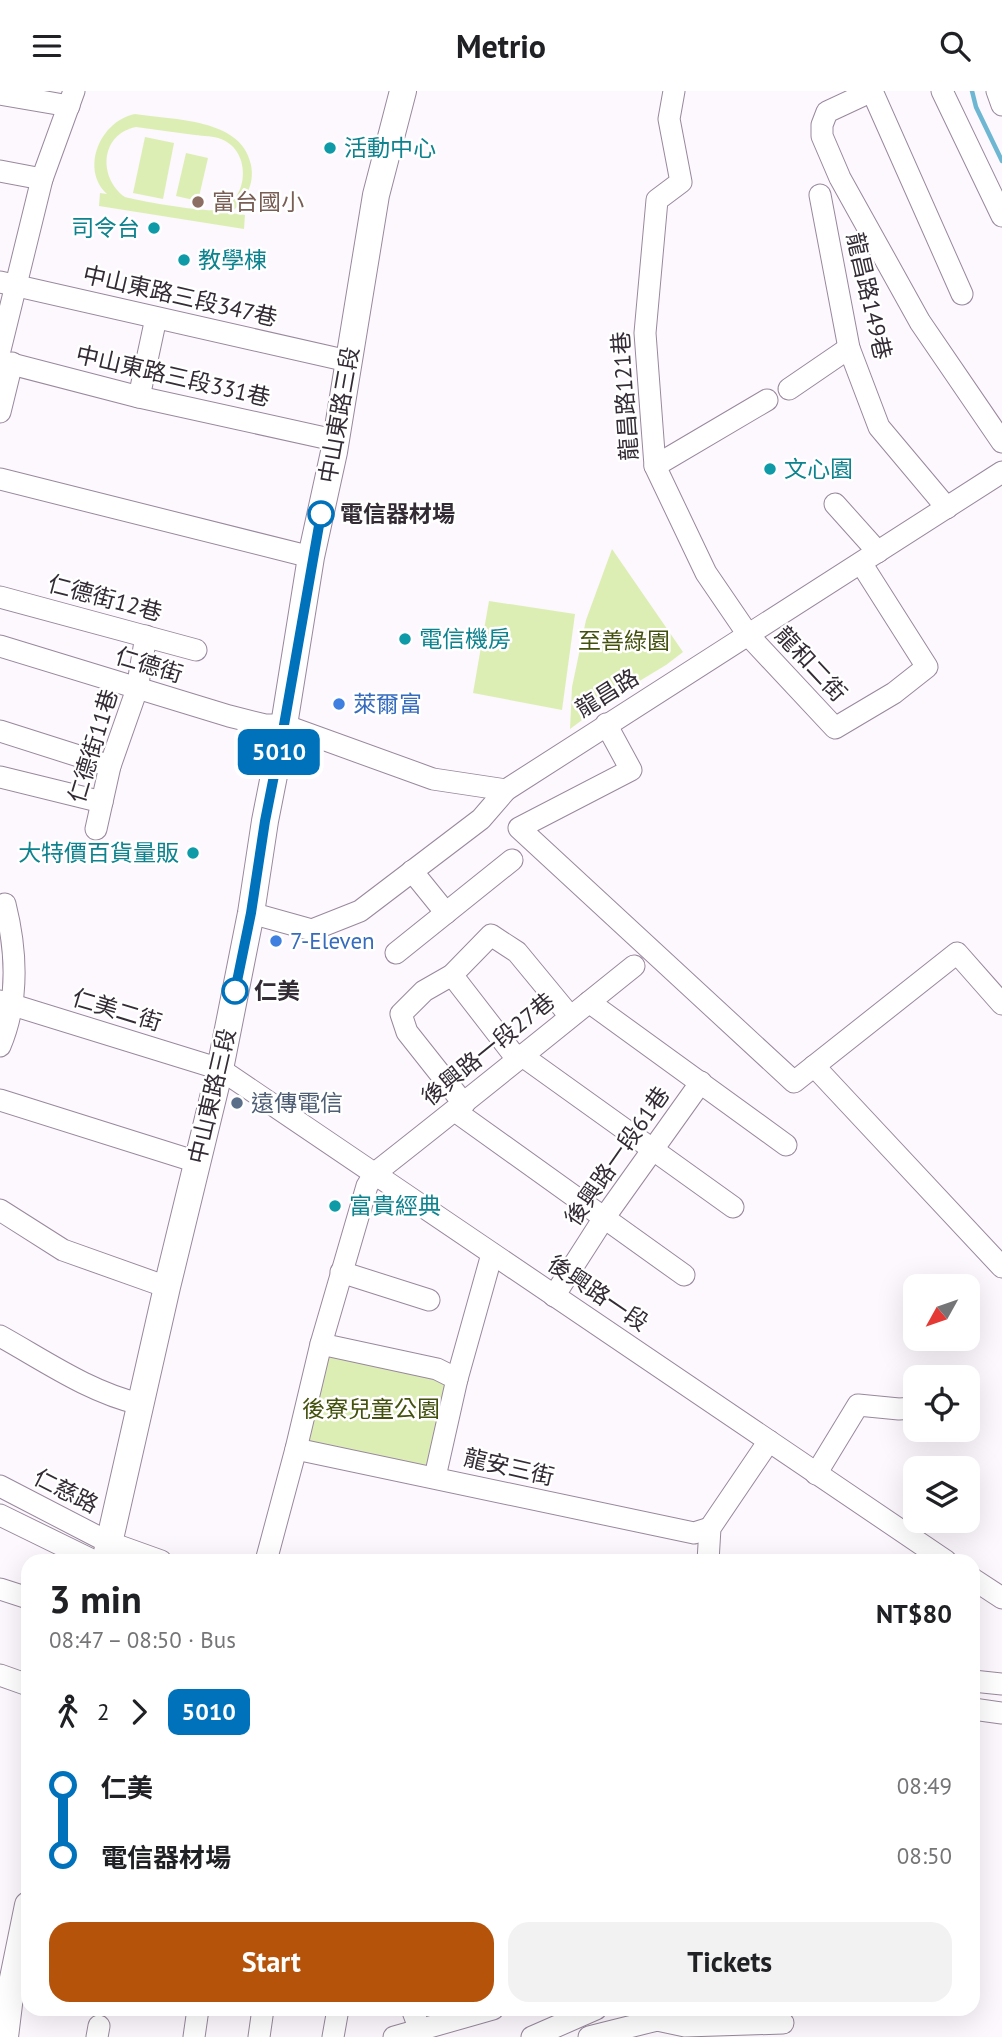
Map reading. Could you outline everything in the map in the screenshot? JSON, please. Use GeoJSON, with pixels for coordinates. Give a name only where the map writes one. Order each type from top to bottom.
{"type":"FeatureCollection","features":[{"type":"Feature","properties":{"kind":"main road","name":"中山東路三段"},"geometry":{"type":"LineString","coordinates":[[102,1554],[220,1069],[251,913],[312,557],[334,452],[376,195],[403,91]]}},
{"type":"Feature","properties":{"kind":"main road"},"geometry":{"type":"LineString","coordinates":[[5,2037],[20,1989],[9,1948],[21,1921]]}},
{"type":"Feature","properties":{"kind":"street","name":"龍昌路121巷"},"geometry":{"type":"LineString","coordinates":[[674,91],[668,120],[681,182],[657,200],[645,333],[655,466],[706,573],[749,636]]}},
{"type":"Feature","properties":{"kind":"street"},"geometry":{"type":"LineString","coordinates":[[962,294],[872,91],[826,101],[822,136],[840,179],[920,322],[1002,442]]}},
{"type":"Feature","properties":{"kind":"street"},"geometry":{"type":"LineString","coordinates":[[942,91],[1002,216]]}},
{"type":"Feature","properties":{"kind":"street"},"geometry":{"type":"LineString","coordinates":[[998,91],[1002,105]]}},
{"type":"Feature","properties":{"kind":"street"},"geometry":{"type":"LineString","coordinates":[[0,94],[71,99],[8,284],[0,412]]}},
{"type":"Feature","properties":{"kind":"street"},"geometry":{"type":"LineString","coordinates":[[0,171],[42,179]]}},
{"type":"Feature","properties":{"kind":"street","name":"龍昌路149巷"},"geometry":{"type":"LineString","coordinates":[[821,195],[849,348],[880,427],[947,507]]}},
{"type":"Feature","properties":{"kind":"street","name":"中山東路三段347巷"},"geometry":{"type":"LineString","coordinates":[[8,284],[348,361]]}},
{"type":"Feature","properties":{"kind":"street"},"geometry":{"type":"LineString","coordinates":[[139,397],[156,318]]}},
{"type":"Feature","properties":{"kind":"street","name":"中山東路三段331巷"},"geometry":{"type":"LineString","coordinates":[[3,347],[139,397],[334,440]]}},
{"type":"Feature","properties":{"kind":"street"},"geometry":{"type":"LineString","coordinates":[[789,389],[849,348]]}},
{"type":"Feature","properties":{"kind":"street"},"geometry":{"type":"LineString","coordinates":[[655,466],[767,400]]}},
{"type":"Feature","properties":{"kind":"street","name":"龍昌路"},"geometry":{"type":"LineString","coordinates":[[251,913],[312,930],[360,911],[481,819],[506,790],[1002,472]]}},
{"type":"Feature","properties":{"kind":"street"},"geometry":{"type":"LineString","coordinates":[[0,478],[312,557]]}},
{"type":"Feature","properties":{"kind":"street"},"geometry":{"type":"LineString","coordinates":[[835,504],[870,557]]}},
{"type":"Feature","properties":{"kind":"street","name":"龍和二街"},"geometry":{"type":"LineString","coordinates":[[749,636],[835,727],[894,693],[927,667],[870,557]]}},
{"type":"Feature","properties":{"kind":"street","name":"仁德街12巷"},"geometry":{"type":"LineString","coordinates":[[0,597],[196,650]]}},
{"type":"Feature","properties":{"kind":"street","name":"仁德街11巷"},"geometry":{"type":"LineString","coordinates":[[96,829],[110,766],[137,689],[146,636]]}},
{"type":"Feature","properties":{"kind":"street","name":"仁德街"},"geometry":{"type":"LineString","coordinates":[[0,646],[229,716],[265,725],[284,725]]}},
{"type":"Feature","properties":{"kind":"street"},"geometry":{"type":"LineString","coordinates":[[606,724],[631,771],[519,828],[794,1082],[957,953],[1002,1004]]}},
{"type":"Feature","properties":{"kind":"street"},"geometry":{"type":"LineString","coordinates":[[284,725],[433,779],[506,790]]}},
{"type":"Feature","properties":{"kind":"street"},"geometry":{"type":"LineString","coordinates":[[0,731],[110,766]]}},
{"type":"Feature","properties":{"kind":"street"},"geometry":{"type":"LineString","coordinates":[[0,777],[102,801]]}},
{"type":"Feature","properties":{"kind":"street"},"geometry":{"type":"LineString","coordinates":[[396,953],[512,860]]}},
{"type":"Feature","properties":{"kind":"street"},"geometry":{"type":"LineString","coordinates":[[412,871],[446,913]]}},
{"type":"Feature","properties":{"kind":"street"},"geometry":{"type":"LineString","coordinates":[[0,1047],[13,938],[5,904]]}},
{"type":"Feature","properties":{"kind":"street"},"geometry":{"type":"LineString","coordinates":[[569,1016],[517,952],[491,935],[452,975],[424,991],[409,1004],[400,1018],[407,1033],[459,1107],[604,1218],[684,1275]]}},
{"type":"Feature","properties":{"kind":"street","name":"後興路一段27巷"},"geometry":{"type":"LineString","coordinates":[[375,1173],[634,966]]}},
{"type":"Feature","properties":{"kind":"street"},"geometry":{"type":"LineString","coordinates":[[452,975],[519,1057],[733,1207]]}},
{"type":"Feature","properties":{"kind":"street"},"geometry":{"type":"LineString","coordinates":[[589,1002],[786,1145]]}},
{"type":"Feature","properties":{"kind":"street","name":"仁美二街"},"geometry":{"type":"LineString","coordinates":[[7,1004],[220,1069]]}},
{"type":"Feature","properties":{"kind":"street"},"geometry":{"type":"LineString","coordinates":[[814,1066],[1002,1267]]}},
{"type":"Feature","properties":{"kind":"street","name":"後興路一段"},"geometry":{"type":"LineString","coordinates":[[220,1069],[936,1554]]}},
{"type":"Feature","properties":{"kind":"street","name":"後興路一段61巷"},"geometry":{"type":"LineString","coordinates":[[555,1296],[604,1218],[701,1082]]}},
{"type":"Feature","properties":{"kind":"street"},"geometry":{"type":"LineString","coordinates":[[0,1100],[197,1162]]}},
{"type":"Feature","properties":{"kind":"street"},"geometry":{"type":"LineString","coordinates":[[268,1554],[341,1272],[367,1186],[375,1173]]}},
{"type":"Feature","properties":{"kind":"street"},"geometry":{"type":"LineString","coordinates":[[0,1210],[63,1250],[167,1287]]}},
{"type":"Feature","properties":{"kind":"street"},"geometry":{"type":"LineString","coordinates":[[435,1477],[457,1379],[492,1254]]}},
{"type":"Feature","properties":{"kind":"street"},"geometry":{"type":"LineString","coordinates":[[341,1272],[429,1300]]}},
{"type":"Feature","properties":{"kind":"street"},"geometry":{"type":"LineString","coordinates":[[0,1335],[79,1380],[116,1398],[140,1404]]}},
{"type":"Feature","properties":{"kind":"street"},"geometry":{"type":"LineString","coordinates":[[321,1344],[437,1369],[457,1379]]}},
{"type":"Feature","properties":{"kind":"street"},"geometry":{"type":"LineString","coordinates":[[816,1474],[858,1405],[903,1409]]}},
{"type":"Feature","properties":{"kind":"street"},"geometry":{"type":"LineString","coordinates":[[708,1554],[710,1528],[769,1441]]}},
{"type":"Feature","properties":{"kind":"street","name":"龍安三街"},"geometry":{"type":"LineString","coordinates":[[296,1449],[694,1533],[710,1528]]}},
{"type":"Feature","properties":{"kind":"street","name":"仁慈路"},"geometry":{"type":"LineString","coordinates":[[0,1486],[101,1554]]}},
{"type":"Feature","properties":{"kind":"street"},"geometry":{"type":"LineString","coordinates":[[0,1515],[99,1554]]}},
{"type":"Feature","properties":{"kind":"street"},"geometry":{"type":"LineString","coordinates":[[980,1584],[1002,1598]]}},
{"type":"Feature","properties":{"kind":"street"},"geometry":{"type":"LineString","coordinates":[[0,1588],[21,1596]]}},
{"type":"Feature","properties":{"kind":"street"},"geometry":{"type":"LineString","coordinates":[[0,1675],[21,1682]]}},
{"type":"Feature","properties":{"kind":"street"},"geometry":{"type":"LineString","coordinates":[[980,1682],[1002,1684]]}},
{"type":"Feature","properties":{"kind":"street"},"geometry":{"type":"LineString","coordinates":[[980,1710],[1002,1713]]}},
{"type":"Feature","properties":{"kind":"street"},"geometry":{"type":"LineString","coordinates":[[194,2037],[197,2016]]}},
{"type":"Feature","properties":{"kind":"street"},"geometry":{"type":"LineString","coordinates":[[259,2037],[262,2016]]}},
{"type":"Feature","properties":{"kind":"street"},"geometry":{"type":"LineString","coordinates":[[333,2037],[337,2016]]}},
{"type":"Feature","properties":{"kind":"street"},"geometry":{"type":"LineString","coordinates":[[415,2016],[420,2030]]}},
{"type":"Feature","properties":{"kind":"street"},"geometry":{"type":"LineString","coordinates":[[394,2037],[469,2016]]}},
{"type":"Feature","properties":{"kind":"street"},"geometry":{"type":"LineString","coordinates":[[532,2037],[580,2016]]}},
{"type":"Feature","properties":{"kind":"street"},"geometry":{"type":"LineString","coordinates":[[589,2037],[657,2020],[684,2031],[783,2023]]}},
{"type":"Feature","properties":{"kind":"green space"},"geometry":{"type":"Polygon","coordinates":[[[135,114],[186,120],[220,130],[234,138],[245,150],[252,172],[248,192],[231,213],[245,215],[244,229],[99,206],[100,193],[107,194],[99,184],[95,172],[98,147],[112,126],[135,114]],[[136,127],[115,138],[107,157],[110,179],[125,197],[209,210],[227,206],[235,198],[243,177],[238,154],[231,145],[215,137],[136,127]]]}},
{"type":"Feature","properties":{"kind":"green space"},"geometry":{"type":"Polygon","coordinates":[[[145,137],[174,143],[163,199],[133,193],[145,137]]]}},
{"type":"Feature","properties":{"kind":"green space"},"geometry":{"type":"Polygon","coordinates":[[[186,153],[208,158],[198,201],[176,196],[186,153]]]}},
{"type":"Feature","properties":{"kind":"green space","name":"至善綠園"},"geometry":{"type":"Polygon","coordinates":[[[612,549],[683,652],[613,697],[570,729],[572,687],[586,620],[612,549]]]}},
{"type":"Feature","properties":{"kind":"green space"},"geometry":{"type":"Polygon","coordinates":[[[489,601],[575,614],[562,710],[473,693],[489,601]]]}},
{"type":"Feature","properties":{"kind":"green space","name":"後寮兒童公園"},"geometry":{"type":"Polygon","coordinates":[[[332,1346],[437,1374],[449,1385],[429,1470],[304,1450],[332,1346]]]}},
{"type":"Feature","properties":{"kind":"waterway"},"geometry":{"type":"LineString","coordinates":[[972,91],[976,107],[1002,161]]}},
{"type":"Feature","properties":{"kind":"bus line","name":"5010"},"geometry":{"type":"LineString","coordinates":[[235,991],[321,514]]}},
{"type":"Feature","properties":{"kind":"place","name":"活動中心"},"geometry":{"type":"Point","coordinates":[330,148]}},
{"type":"Feature","properties":{"kind":"place","name":"富台國小"},"geometry":{"type":"Point","coordinates":[198,202]}},
{"type":"Feature","properties":{"kind":"place","name":"司令台"},"geometry":{"type":"Point","coordinates":[154,228]}},
{"type":"Feature","properties":{"kind":"place","name":"教學棟"},"geometry":{"type":"Point","coordinates":[184,260]}},
{"type":"Feature","properties":{"kind":"place","name":"文心園"},"geometry":{"type":"Point","coordinates":[770,469]}},
{"type":"Feature","properties":{"kind":"place","name":"電信器材場"},"geometry":{"type":"Point","coordinates":[321,514]}},
{"type":"Feature","properties":{"kind":"place","name":"電信機房"},"geometry":{"type":"Point","coordinates":[405,639]}},
{"type":"Feature","properties":{"kind":"place","name":"萊爾富"},"geometry":{"type":"Point","coordinates":[339,704]}},
{"type":"Feature","properties":{"kind":"place","name":"大特價百貨量販"},"geometry":{"type":"Point","coordinates":[193,853]}},
{"type":"Feature","properties":{"kind":"place","name":"7-Eleven"},"geometry":{"type":"Point","coordinates":[276,941]}},
{"type":"Feature","properties":{"kind":"place","name":"仁美"},"geometry":{"type":"Point","coordinates":[235,991]}},
{"type":"Feature","properties":{"kind":"place","name":"遠傳電信"},"geometry":{"type":"Point","coordinates":[237,1103]}},
{"type":"Feature","properties":{"kind":"place","name":"富貴經典"},"geometry":{"type":"Point","coordinates":[335,1206]}}]}
